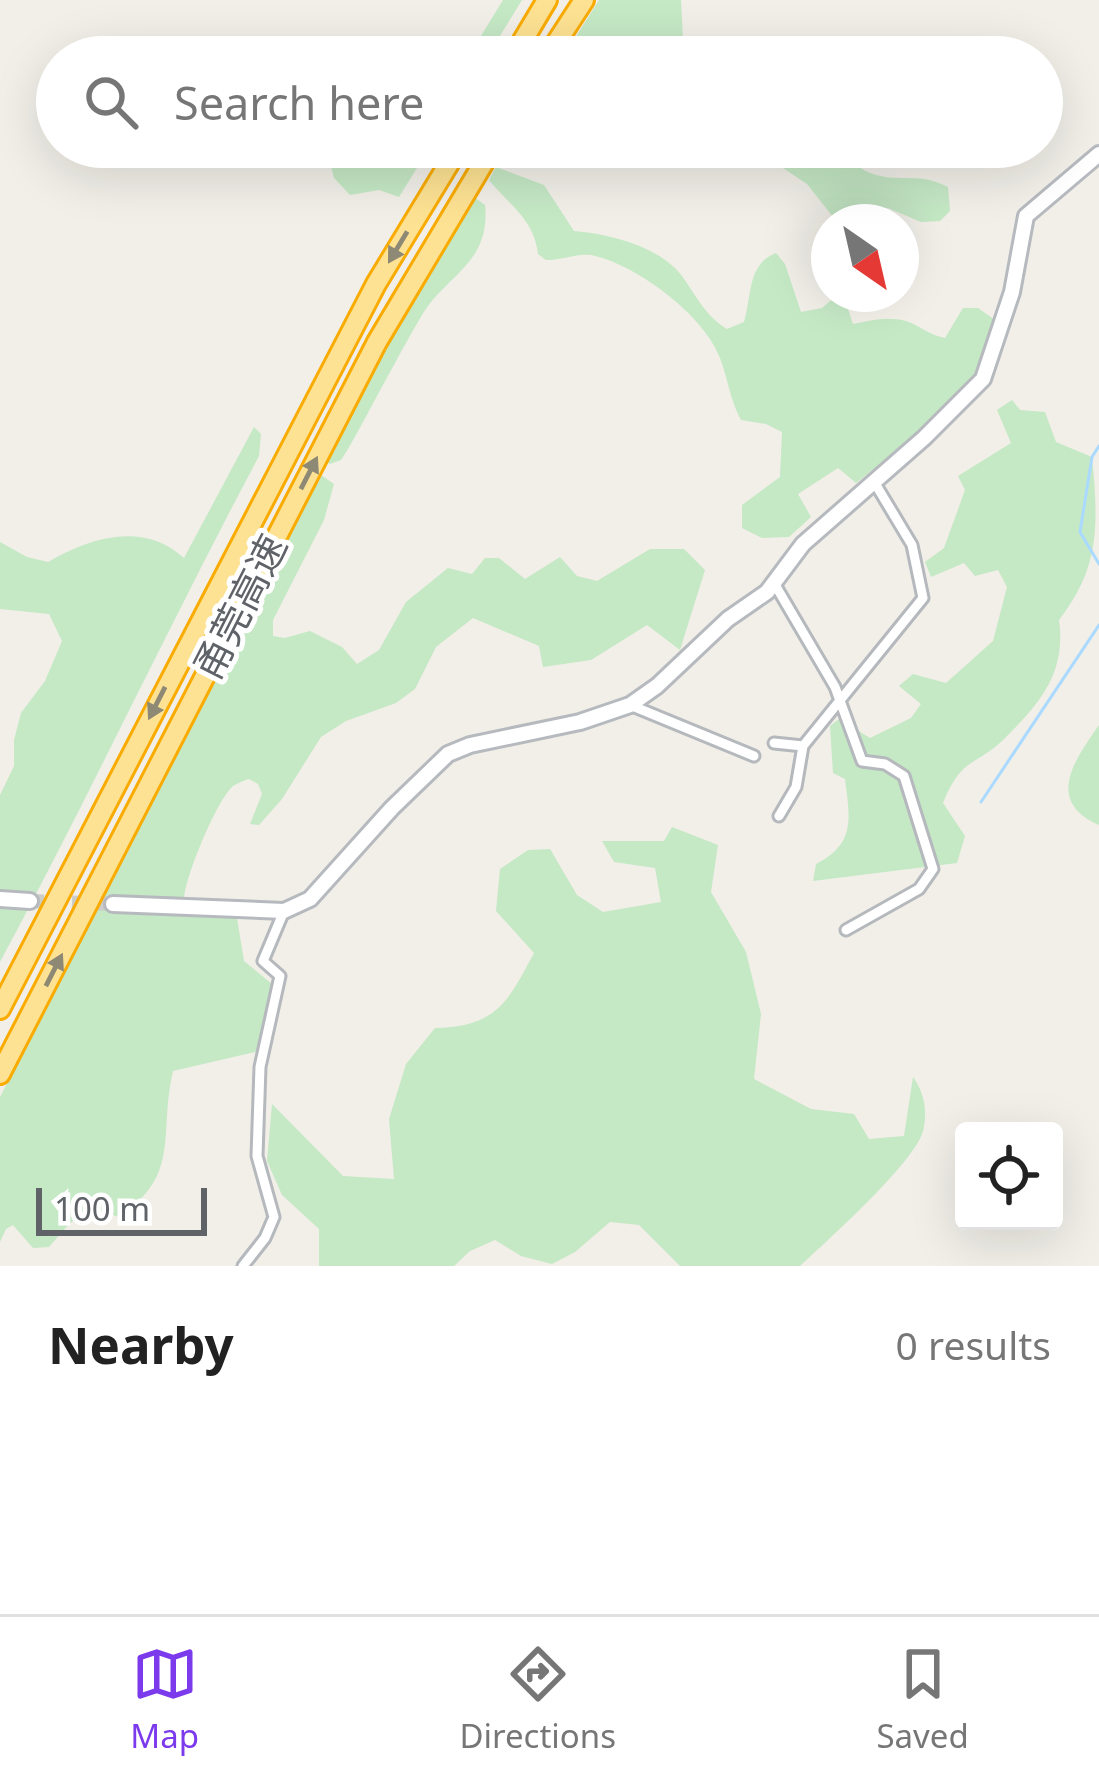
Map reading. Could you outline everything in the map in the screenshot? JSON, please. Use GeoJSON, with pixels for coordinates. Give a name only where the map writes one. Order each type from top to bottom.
{"type":"FeatureCollection","features":[{"type":"Feature","properties":{"kind":"highway"},"geometry":{"type":"LineString","coordinates":[[526,36],[547,0]]}},
{"type":"Feature","properties":{"kind":"highway"},"geometry":{"type":"LineString","coordinates":[[561,36],[584,0]]}},
{"type":"Feature","properties":{"kind":"highway","name":"甬莞高速"},"geometry":{"type":"LineString","coordinates":[[0,1009],[354,326],[447,168]]}},
{"type":"Feature","properties":{"kind":"highway","name":"甬莞高速"},"geometry":{"type":"LineString","coordinates":[[0,1074],[376,342],[481,168]]}},
{"type":"Feature","properties":{"kind":"street"},"geometry":{"type":"LineString","coordinates":[[113,904],[284,910],[310,899],[448,754],[580,722],[630,704],[657,686],[728,619],[767,592],[803,544],[924,438],[983,379],[1012,292],[1026,216],[1099,154]]}},
{"type":"Feature","properties":{"kind":"street"},"geometry":{"type":"LineString","coordinates":[[779,816],[796,787],[803,746],[923,598],[912,544],[873,480]]}},
{"type":"Feature","properties":{"kind":"street"},"geometry":{"type":"LineString","coordinates":[[773,584],[840,699],[862,761],[885,764],[904,776],[933,869],[919,889],[846,930]]}},
{"type":"Feature","properties":{"kind":"street"},"geometry":{"type":"LineString","coordinates":[[630,704],[754,756]]}},
{"type":"Feature","properties":{"kind":"street"},"geometry":{"type":"LineString","coordinates":[[774,743],[803,746]]}},
{"type":"Feature","properties":{"kind":"street"},"geometry":{"type":"LineString","coordinates":[[0,898],[29,901]]}},
{"type":"Feature","properties":{"kind":"street"},"geometry":{"type":"LineString","coordinates":[[243,1266],[265,1238],[274,1217],[257,1156],[260,1067],[280,976],[263,961],[284,910]]}},
{"type":"Feature","properties":{"kind":"green space"},"geometry":{"type":"Polygon","coordinates":[[[503,0],[522,0],[500,36],[481,36],[503,0]]]}},
{"type":"Feature","properties":{"kind":"green space"},"geometry":{"type":"Polygon","coordinates":[[[599,0],[681,0],[683,36],[576,36],[599,0]]]}},
{"type":"Feature","properties":{"kind":"green space"},"geometry":{"type":"Polygon","coordinates":[[[331,168],[417,168],[399,197],[379,190],[350,195],[331,168]]]}},
{"type":"Feature","properties":{"kind":"green space"},"geometry":{"type":"Polygon","coordinates":[[[495,168],[544,185],[574,231],[619,239],[663,258],[727,329],[744,322],[755,273],[776,253],[785,264],[801,312],[849,312],[853,324],[906,321],[945,338],[963,308],[978,308],[995,320],[974,377],[918,434],[856,483],[838,468],[798,494],[811,517],[789,537],[762,538],[742,528],[742,505],[780,477],[782,432],[741,420],[712,342],[666,294],[609,260],[586,255],[546,260],[538,254],[526,222],[489,180],[495,168]]]}},
{"type":"Feature","properties":{"kind":"green space"},"geometry":{"type":"Polygon","coordinates":[[[783,168],[860,168],[886,177],[928,180],[948,187],[950,211],[940,221],[921,222],[919,204],[823,204],[807,184],[783,168]]]}},
{"type":"Feature","properties":{"kind":"green space"},"geometry":{"type":"Polygon","coordinates":[[[474,197],[485,205],[485,225],[474,255],[422,315],[348,449],[341,460],[330,464],[401,319],[474,197]]]}},
{"type":"Feature","properties":{"kind":"green space"},"geometry":{"type":"Polygon","coordinates":[[[1012,400],[1020,410],[1045,412],[1056,442],[1092,457],[1093,546],[1082,583],[1059,620],[1055,670],[1020,723],[964,769],[950,787],[943,803],[965,836],[957,863],[813,881],[816,864],[844,839],[849,818],[845,779],[833,773],[830,726],[839,719],[870,738],[911,718],[921,704],[899,686],[913,674],[946,683],[993,641],[1007,587],[998,570],[975,576],[964,563],[931,577],[925,562],[944,548],[965,490],[958,476],[1011,443],[997,410],[1012,400]]]}},
{"type":"Feature","properties":{"kind":"green space"},"geometry":{"type":"Polygon","coordinates":[[[254,427],[261,434],[259,456],[0,962],[0,795],[14,766],[21,713],[45,681],[62,641],[49,614],[0,609],[0,542],[48,562],[99,540],[135,536],[184,558],[254,427]]]}},
{"type":"Feature","properties":{"kind":"green space"},"geometry":{"type":"Polygon","coordinates":[[[321,475],[334,484],[324,520],[273,620],[273,636],[310,631],[342,647],[357,664],[379,650],[406,602],[448,568],[472,574],[485,558],[499,558],[525,579],[560,557],[577,576],[597,581],[650,549],[684,549],[705,570],[680,650],[647,625],[591,660],[543,667],[539,646],[473,618],[436,647],[415,689],[396,703],[346,721],[321,737],[282,799],[259,825],[250,824],[262,794],[258,784],[249,779],[232,787],[202,842],[184,902],[237,918],[244,961],[277,988],[263,1050],[173,1071],[160,1169],[139,1201],[119,1217],[86,1213],[49,1247],[33,1248],[13,1225],[0,1242],[0,1097],[321,475]]]}},
{"type":"Feature","properties":{"kind":"green space"},"geometry":{"type":"Polygon","coordinates":[[[1099,725],[1099,825],[1073,804],[1069,780],[1099,725]]]}},
{"type":"Feature","properties":{"kind":"green space"},"geometry":{"type":"Polygon","coordinates":[[[672,827],[718,845],[711,892],[746,952],[761,1014],[754,1079],[811,1109],[854,1114],[869,1139],[904,1136],[913,1077],[924,1102],[924,1124],[904,1162],[800,1266],[680,1266],[639,1225],[610,1222],[575,1252],[552,1264],[521,1256],[495,1240],[470,1251],[454,1266],[319,1266],[319,1229],[282,1195],[267,1161],[272,1104],[343,1176],[394,1179],[389,1119],[406,1064],[435,1028],[473,1023],[498,1008],[534,953],[496,911],[500,869],[528,850],[550,849],[577,895],[603,912],[661,902],[655,868],[614,862],[602,841],[664,841],[672,827]]]}},
{"type":"Feature","properties":{"kind":"waterway"},"geometry":{"type":"LineString","coordinates":[[1099,446],[1092,457],[1080,532],[1099,564]]}},
{"type":"Feature","properties":{"kind":"waterway"},"geometry":{"type":"LineString","coordinates":[[981,802],[1099,625]]}},
{"type":"Feature","properties":{"kind":"tunnel"},"geometry":{"type":"LineString","coordinates":[[30,901],[113,904]]}}]}
